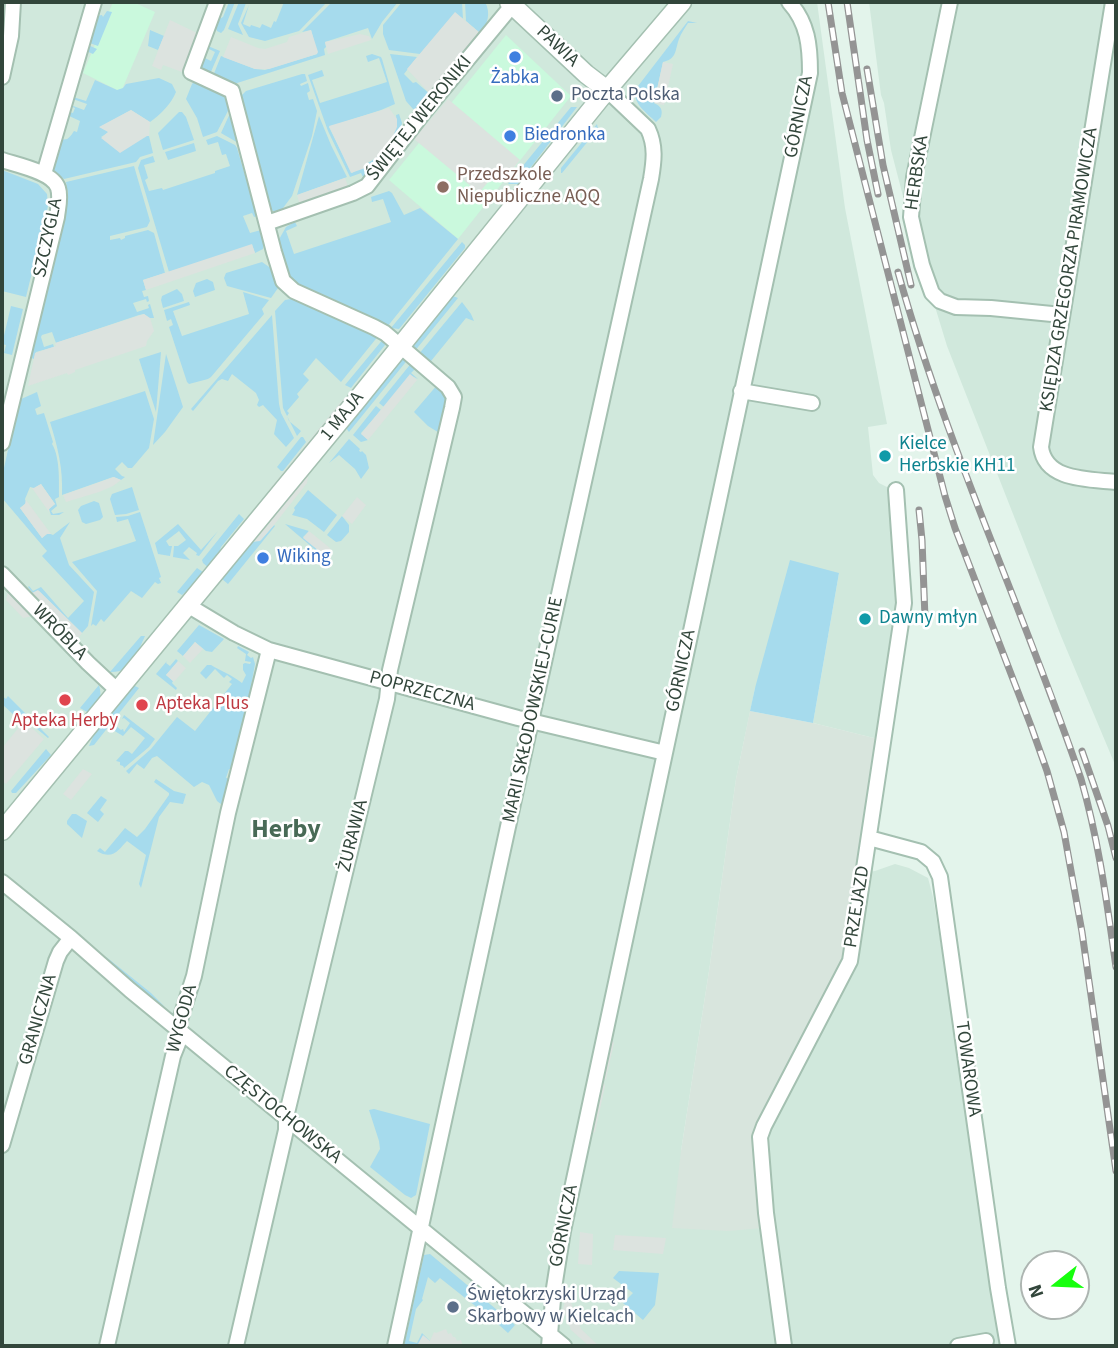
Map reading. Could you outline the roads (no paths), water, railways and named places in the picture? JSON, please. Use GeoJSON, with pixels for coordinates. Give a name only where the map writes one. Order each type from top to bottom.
{"type":"FeatureCollection","features":[{"type":"Feature","properties":{"kind":"street"},"geometry":{"type":"LineString","coordinates":[[2,77],[11,36],[13,2]]}},
{"type":"Feature","properties":{"kind":"street","name":"SZCZYGLA"},"geometry":{"type":"LineString","coordinates":[[2,443],[59,202],[58,186],[44,174],[94,2]]}},
{"type":"Feature","properties":{"kind":"street"},"geometry":{"type":"LineString","coordinates":[[217,2],[191,72],[232,91],[280,275],[294,291],[374,327],[401,346]]}},
{"type":"Feature","properties":{"kind":"street","name":"1 MAJA"},"geometry":{"type":"LineString","coordinates":[[2,831],[448,289],[477,249],[533,184],[607,90],[682,2]]}},
{"type":"Feature","properties":{"kind":"street","name":"GÓRNICZA"},"geometry":{"type":"LineString","coordinates":[[549,1341],[563,1231],[810,73],[806,30],[803,20],[789,2]]}},
{"type":"Feature","properties":{"kind":"street","name":"HERBSKA"},"geometry":{"type":"LineString","coordinates":[[950,2],[914,177],[911,217],[925,274],[932,293],[940,301],[956,307],[1062,315]]}},
{"type":"Feature","properties":{"kind":"street","name":"KSIĘDZA GRZEGORZA PIRAMOWICZA"},"geometry":{"type":"LineString","coordinates":[[1113,2],[1041,447],[1048,465],[1059,473],[1116,482]]}},
{"type":"Feature","properties":{"kind":"street","name":"PAWIA"},"geometry":{"type":"LineString","coordinates":[[512,3],[582,70],[607,90]]}},
{"type":"Feature","properties":{"kind":"street","name":"ŚWIĘTEJ WERONIKI"},"geometry":{"type":"LineString","coordinates":[[267,223],[363,188],[370,182],[512,3]]}},
{"type":"Feature","properties":{"kind":"street","name":"MARII SKŁODOWSKIEJ-CURIE"},"geometry":{"type":"LineString","coordinates":[[395,1346],[649,189],[654,159],[648,129],[607,90]]}},
{"type":"Feature","properties":{"kind":"street"},"geometry":{"type":"LineString","coordinates":[[2,160],[44,174]]}},
{"type":"Feature","properties":{"kind":"street","name":"ŻURAWIA"},"geometry":{"type":"LineString","coordinates":[[236,1346],[286,1130],[286,1117],[384,712],[413,570],[454,397],[451,390],[401,346]]}},
{"type":"Feature","properties":{"kind":"street"},"geometry":{"type":"LineString","coordinates":[[741,391],[812,403]]}},
{"type":"Feature","properties":{"kind":"street","name":"PRZEJAZD"},"geometry":{"type":"LineString","coordinates":[[784,1346],[766,1213],[760,1137],[850,961],[904,603],[896,490]]}},
{"type":"Feature","properties":{"kind":"street","name":"WRÓBLA"},"geometry":{"type":"LineString","coordinates":[[2,573],[118,691]]}},
{"type":"Feature","properties":{"kind":"street","name":"POPRZECZNA"},"geometry":{"type":"LineString","coordinates":[[189,606],[269,650],[388,684],[665,753]]}},
{"type":"Feature","properties":{"kind":"street","name":"WYGODA"},"geometry":{"type":"LineString","coordinates":[[107,1346],[167,1078],[179,1041],[179,1023],[194,976],[228,813],[269,650]]}},
{"type":"Feature","properties":{"kind":"street","name":"TOWAROWA"},"geometry":{"type":"LineString","coordinates":[[869,838],[921,852],[933,862],[940,877],[1007,1341]]}},
{"type":"Feature","properties":{"kind":"street","name":"CZĘSTOCHOWSKA"},"geometry":{"type":"LineString","coordinates":[[2,882],[420,1228],[549,1341],[564,1346]]}},
{"type":"Feature","properties":{"kind":"street","name":"GRANICZNA"},"geometry":{"type":"LineString","coordinates":[[2,1145],[56,961],[71,938]]}},
{"type":"Feature","properties":{"kind":"street"},"geometry":{"type":"LineString","coordinates":[[958,1346],[1007,1341]]}},
{"type":"Feature","properties":{"kind":"railway"},"geometry":{"type":"LineString","coordinates":[[828,2],[842,93],[945,496],[1047,771],[1064,832],[1082,932],[1116,1171]]}},
{"type":"Feature","properties":{"kind":"railway"},"geometry":{"type":"LineString","coordinates":[[847,2],[867,140],[878,194]]}},
{"type":"Feature","properties":{"kind":"railway"},"geometry":{"type":"LineString","coordinates":[[867,69],[883,165],[911,285]]}},
{"type":"Feature","properties":{"kind":"railway"},"geometry":{"type":"LineString","coordinates":[[898,272],[917,336],[962,464],[1081,779],[1098,849],[1116,967]]}},
{"type":"Feature","properties":{"kind":"railway"},"geometry":{"type":"LineString","coordinates":[[919,510],[925,618]]}},
{"type":"Feature","properties":{"kind":"railway"},"geometry":{"type":"LineString","coordinates":[[1082,751],[1116,858]]}},
{"type":"Feature","properties":{"kind":"place","name":"Żabka"},"geometry":{"type":"Point","coordinates":[515,57]}},
{"type":"Feature","properties":{"kind":"place","name":"Poczta Polska"},"geometry":{"type":"Point","coordinates":[557,96]}},
{"type":"Feature","properties":{"kind":"place","name":"Biedronka"},"geometry":{"type":"Point","coordinates":[510,136]}},
{"type":"Feature","properties":{"kind":"place","name":"Przedszkole Niepubliczne AQQ"},"geometry":{"type":"Point","coordinates":[443,187]}},
{"type":"Feature","properties":{"kind":"place","name":"Kielce Herbskie KH11"},"geometry":{"type":"Point","coordinates":[885,456]}},
{"type":"Feature","properties":{"kind":"place","name":"Wiking"},"geometry":{"type":"Point","coordinates":[263,558]}},
{"type":"Feature","properties":{"kind":"place","name":"Dawny młyn"},"geometry":{"type":"Point","coordinates":[865,619]}},
{"type":"Feature","properties":{"kind":"place","name":"Apteka Herby"},"geometry":{"type":"Point","coordinates":[65,700]}},
{"type":"Feature","properties":{"kind":"place","name":"Apteka Plus"},"geometry":{"type":"Point","coordinates":[142,705]}},
{"type":"Feature","properties":{"kind":"place","name":"Świętokrzyski Urząd Skarbowy w Kielcach"},"geometry":{"type":"Point","coordinates":[453,1307]}},
{"type":"Feature","properties":{"kind":"district","name":"Herby"},"geometry":{"type":"Point","coordinates":[286,831]}}]}
